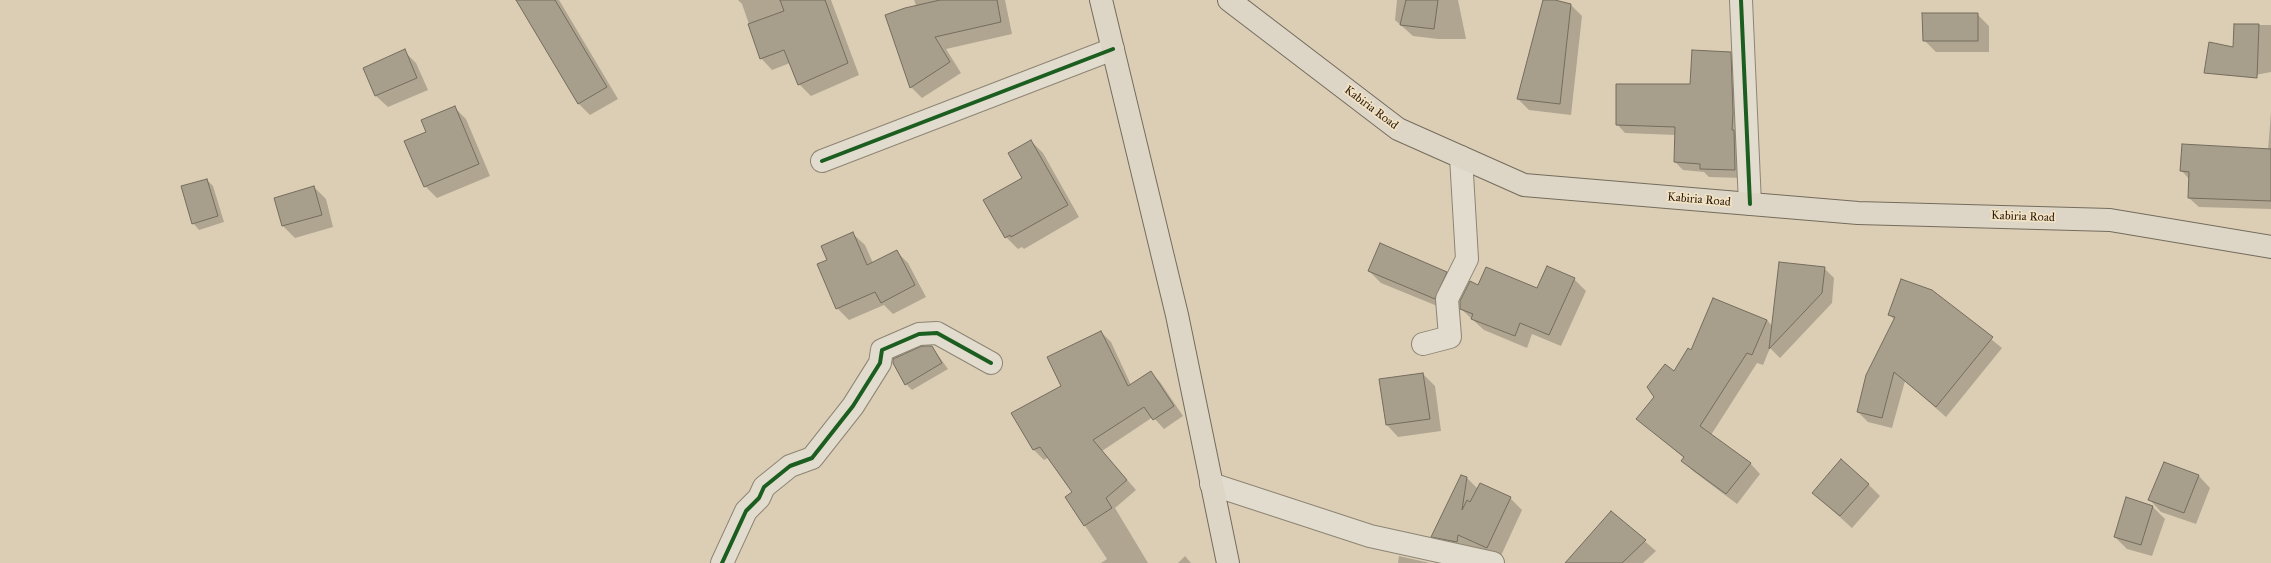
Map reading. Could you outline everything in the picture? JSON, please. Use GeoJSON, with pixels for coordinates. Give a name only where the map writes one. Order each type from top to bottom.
{"type":"FeatureCollection","features":[{"type":"Feature","properties":{"kind":"main road"},"geometry":{"type":"LineString","coordinates":[[1101,0],[1177,315],[1228,563]]}},
{"type":"Feature","properties":{"kind":"main road","name":"Kabiria Road"},"geometry":{"type":"LineString","coordinates":[[1229,0],[1398,129],[1524,185],[1858,213],[2110,220],[2271,247]]}},
{"type":"Feature","properties":{"kind":"street"},"geometry":{"type":"LineString","coordinates":[[1741,0],[1750,204]]}},
{"type":"Feature","properties":{"kind":"street"},"geometry":{"type":"LineString","coordinates":[[822,161],[1113,50]]}},
{"type":"Feature","properties":{"kind":"street"},"geometry":{"type":"LineString","coordinates":[[1423,344],[1450,337],[1447,299],[1467,259],[1461,157]]}},
{"type":"Feature","properties":{"kind":"street"},"geometry":{"type":"LineString","coordinates":[[722,563],[746,511],[759,498],[764,487],[790,466],[812,458],[853,406],[880,363],[882,350],[919,334],[937,333],[991,363]]}},
{"type":"Feature","properties":{"kind":"street"},"geometry":{"type":"LineString","coordinates":[[1211,484],[1370,536],[1493,563]]}},
{"type":"Feature","properties":{"kind":"building"},"geometry":{"type":"Polygon","coordinates":[[[516,0],[555,0],[607,87],[578,104],[516,0]]]}},
{"type":"Feature","properties":{"kind":"building"},"geometry":{"type":"Polygon","coordinates":[[[780,0],[825,0],[848,63],[798,85],[784,50],[760,59],[748,24],[784,11],[780,0]]]}},
{"type":"Feature","properties":{"kind":"building"},"geometry":{"type":"Polygon","coordinates":[[[940,0],[997,0],[1001,22],[935,37],[950,62],[910,88],[885,15],[905,8],[940,0]]]}},
{"type":"Feature","properties":{"kind":"building"},"geometry":{"type":"Polygon","coordinates":[[[1406,0],[1438,0],[1434,29],[1400,25],[1406,0]]]}},
{"type":"Feature","properties":{"kind":"building"},"geometry":{"type":"Polygon","coordinates":[[[1543,0],[1555,0],[1571,4],[1560,104],[1517,99],[1543,0]]]}},
{"type":"Feature","properties":{"kind":"building"},"geometry":{"type":"Polygon","coordinates":[[[1922,13],[1978,13],[1978,41],[1923,41],[1922,13]]]}},
{"type":"Feature","properties":{"kind":"building"},"geometry":{"type":"Polygon","coordinates":[[[2234,24],[2259,24],[2257,78],[2204,73],[2209,42],[2233,47],[2234,24]]]}},
{"type":"Feature","properties":{"kind":"building"},"geometry":{"type":"Polygon","coordinates":[[[405,49],[417,78],[375,96],[363,68],[405,49]]]}},
{"type":"Feature","properties":{"kind":"building"},"geometry":{"type":"Polygon","coordinates":[[[1692,50],[1731,52],[1733,113],[1732,130],[1734,130],[1735,170],[1700,169],[1700,164],[1674,162],[1675,127],[1616,125],[1616,84],[1690,84],[1692,50]]]}},
{"type":"Feature","properties":{"kind":"building"},"geometry":{"type":"Polygon","coordinates":[[[455,106],[479,164],[424,187],[404,141],[426,132],[421,120],[455,106]]]}},
{"type":"Feature","properties":{"kind":"building"},"geometry":{"type":"Polygon","coordinates":[[[1031,140],[1068,205],[1011,237],[1010,235],[1005,238],[983,200],[1022,178],[1008,153],[1031,140]]]}},
{"type":"Feature","properties":{"kind":"building"},"geometry":{"type":"Polygon","coordinates":[[[2182,144],[2271,149],[2271,201],[2188,198],[2189,172],[2180,171],[2182,144]]]}},
{"type":"Feature","properties":{"kind":"building"},"geometry":{"type":"Polygon","coordinates":[[[207,179],[218,216],[192,224],[181,186],[207,179]]]}},
{"type":"Feature","properties":{"kind":"building"},"geometry":{"type":"Polygon","coordinates":[[[314,186],[322,215],[282,226],[274,198],[314,186]]]}},
{"type":"Feature","properties":{"kind":"building"},"geometry":{"type":"Polygon","coordinates":[[[853,232],[867,265],[897,250],[915,285],[881,303],[875,292],[836,309],[817,264],[827,260],[821,246],[853,232]]]}},
{"type":"Feature","properties":{"kind":"building"},"geometry":{"type":"Polygon","coordinates":[[[1380,243],[1447,272],[1435,299],[1368,271],[1380,243]]]}},
{"type":"Feature","properties":{"kind":"building"},"geometry":{"type":"Polygon","coordinates":[[[1779,262],[1825,267],[1822,293],[1769,349],[1779,262]]]}},
{"type":"Feature","properties":{"kind":"building"},"geometry":{"type":"Polygon","coordinates":[[[1547,266],[1575,278],[1549,335],[1520,323],[1515,336],[1471,319],[1473,314],[1460,309],[1460,301],[1470,281],[1478,285],[1486,267],[1537,288],[1547,266]]]}},
{"type":"Feature","properties":{"kind":"building"},"geometry":{"type":"Polygon","coordinates":[[[1901,279],[1932,290],[1993,337],[1936,407],[1894,372],[1882,418],[1857,412],[1866,375],[1895,317],[1888,315],[1901,279]]]}},
{"type":"Feature","properties":{"kind":"building"},"geometry":{"type":"Polygon","coordinates":[[[1713,298],[1767,320],[1752,355],[1747,353],[1700,426],[1751,463],[1726,494],[1681,461],[1684,457],[1636,419],[1654,397],[1647,387],[1665,364],[1674,371],[1688,348],[1691,350],[1713,298]]]}},
{"type":"Feature","properties":{"kind":"building"},"geometry":{"type":"Polygon","coordinates":[[[1101,331],[1128,386],[1151,371],[1174,406],[1153,420],[1144,407],[1093,440],[1127,480],[1106,498],[1112,508],[1084,526],[1065,497],[1072,492],[1040,447],[1033,450],[1011,413],[1061,386],[1047,357],[1101,331]]]}},
{"type":"Feature","properties":{"kind":"building"},"geometry":{"type":"Polygon","coordinates":[[[922,346],[932,346],[942,363],[905,385],[893,363],[893,359],[922,346]]]}},
{"type":"Feature","properties":{"kind":"building"},"geometry":{"type":"Polygon","coordinates":[[[1423,373],[1430,419],[1386,425],[1379,379],[1423,373]]]}},
{"type":"Feature","properties":{"kind":"building"},"geometry":{"type":"Polygon","coordinates":[[[1841,459],[1869,484],[1840,516],[1812,493],[1841,459]]]}},
{"type":"Feature","properties":{"kind":"building"},"geometry":{"type":"Polygon","coordinates":[[[2164,462],[2199,475],[2184,513],[2148,500],[2164,462]]]}},
{"type":"Feature","properties":{"kind":"building"},"geometry":{"type":"Polygon","coordinates":[[[1461,475],[1467,477],[1462,510],[1467,500],[1470,502],[1480,483],[1511,497],[1487,548],[1458,535],[1457,542],[1431,537],[1461,475]]]}},
{"type":"Feature","properties":{"kind":"building"},"geometry":{"type":"Polygon","coordinates":[[[2126,497],[2153,506],[2141,545],[2114,537],[2126,497]]]}},
{"type":"Feature","properties":{"kind":"building"},"geometry":{"type":"Polygon","coordinates":[[[1611,511],[1646,540],[1622,563],[1565,563],[1611,511]]]}},
{"type":"Feature","properties":{"kind":"cycle path"},"geometry":{"type":"LineString","coordinates":[[1741,0],[1750,204]]}},
{"type":"Feature","properties":{"kind":"cycle path"},"geometry":{"type":"LineString","coordinates":[[822,161],[1113,49]]}},
{"type":"Feature","properties":{"kind":"cycle path"},"geometry":{"type":"LineString","coordinates":[[722,563],[746,511],[759,498],[764,487],[790,466],[812,458],[853,406],[880,363],[882,350],[919,334],[937,333],[991,363]]}}]}
